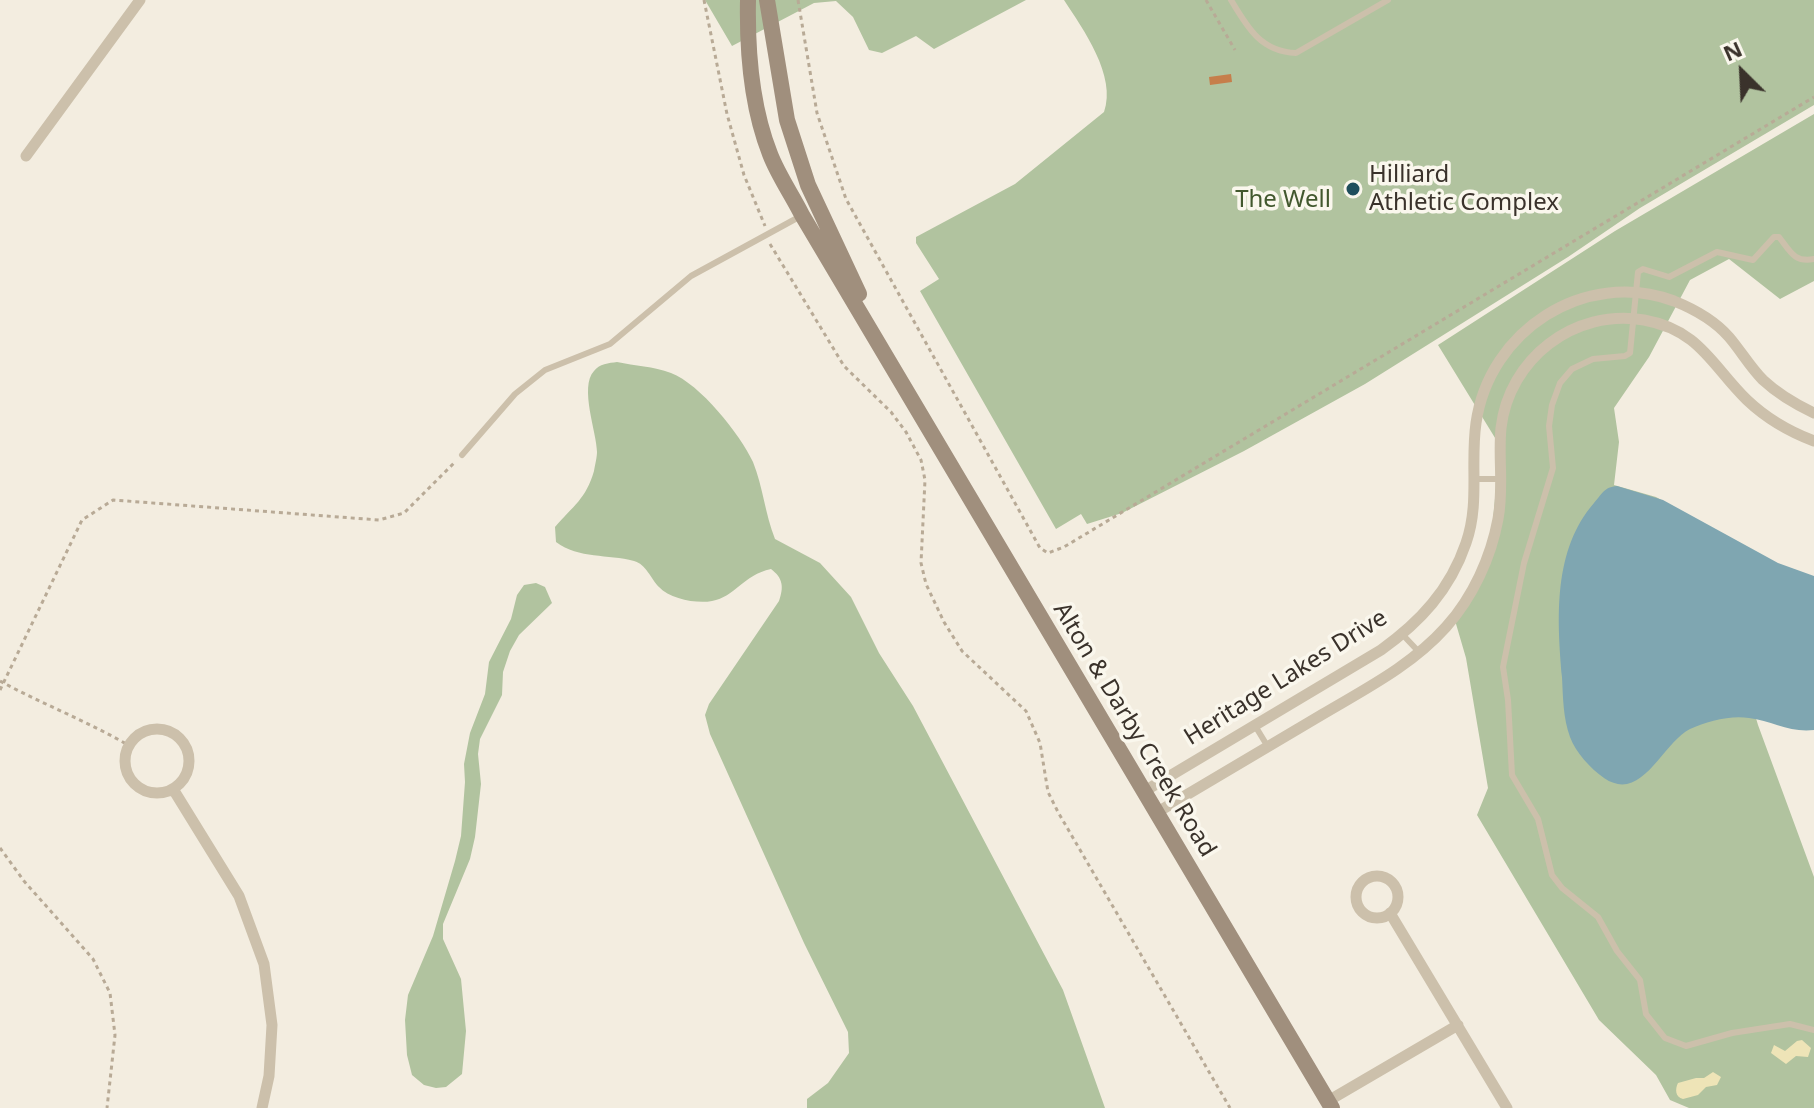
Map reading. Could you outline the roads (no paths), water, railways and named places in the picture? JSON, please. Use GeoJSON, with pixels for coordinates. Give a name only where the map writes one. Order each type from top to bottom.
{"type":"FeatureCollection","features":[{"type":"Feature","properties":{"kind":"main road","name":"Alton & Darby Creek Road"},"geometry":{"type":"LineString","coordinates":[[748,0],[752,85],[758,115],[771,155],[802,215],[1330,1104]]}},
{"type":"Feature","properties":{"kind":"main road","name":"Alton & Darby Creek Road"},"geometry":{"type":"LineString","coordinates":[[767,0],[787,120],[808,185],[897,375]]}},
{"type":"Feature","properties":{"kind":"street"},"geometry":{"type":"LineString","coordinates":[[26,156],[140,0]]}},
{"type":"Feature","properties":{"kind":"street","name":"Heritage Lakes Drive"},"geometry":{"type":"LineString","coordinates":[[1143,792],[1351,668],[1402,634],[1438,599],[1459,562],[1472,522],[1476,425],[1482,395],[1504,352],[1539,318],[1564,304],[1591,295],[1635,293],[1672,300],[1702,315],[1728,336],[1750,366],[1776,391],[1814,413]]}},
{"type":"Feature","properties":{"kind":"street","name":"Heritage Lakes Drive"},"geometry":{"type":"LineString","coordinates":[[1156,813],[1388,675],[1420,652],[1448,625],[1480,575],[1495,533],[1502,479],[1500,438],[1503,414],[1515,384],[1532,358],[1551,341],[1575,328],[1603,320],[1633,319],[1663,326],[1698,345],[1754,406],[1783,426],[1814,441]]}},
{"type":"Feature","properties":{"kind":"street"},"geometry":{"type":"LineString","coordinates":[[165,730],[183,742],[187,752],[187,773],[173,789],[152,793],[134,784],[125,765],[128,745],[144,731],[165,730]]}},
{"type":"Feature","properties":{"kind":"street"},"geometry":{"type":"LineString","coordinates":[[173,789],[239,896],[264,964],[272,1025],[269,1076],[262,1108]]}},
{"type":"Feature","properties":{"kind":"street"},"geometry":{"type":"LineString","coordinates":[[1390,913],[1507,1108]]}},
{"type":"Feature","properties":{"kind":"street"},"geometry":{"type":"LineString","coordinates":[[1330,1104],[1458,1025]]}},
{"type":"Feature","properties":{"kind":"lane"},"geometry":{"type":"LineString","coordinates":[[1231,0],[1258,40],[1283,53],[1296,53],[1388,0]]}},
{"type":"Feature","properties":{"kind":"lane"},"geometry":{"type":"LineString","coordinates":[[462,455],[515,394],[545,370],[610,344],[691,276],[802,215]]}},
{"type":"Feature","properties":{"kind":"lane"},"geometry":{"type":"LineString","coordinates":[[1814,259],[1804,261],[1794,258],[1779,237],[1774,237],[1753,260],[1717,252],[1669,277],[1640,270],[1628,355],[1593,359],[1572,369],[1560,383],[1552,405],[1549,426],[1553,468],[1524,563],[1503,667],[1512,775],[1538,819],[1552,875],[1562,888],[1598,917],[1621,956],[1640,980],[1646,1014],[1665,1038],[1686,1046],[1732,1033],[1790,1024],[1814,1030]]}},
{"type":"Feature","properties":{"kind":"lane"},"geometry":{"type":"LineString","coordinates":[[1476,479],[1502,479]]}},
{"type":"Feature","properties":{"kind":"lane"},"geometry":{"type":"LineString","coordinates":[[1402,634],[1420,652]]}},
{"type":"Feature","properties":{"kind":"lane"},"geometry":{"type":"LineString","coordinates":[[1254,724],[1268,747]]}},
{"type":"Feature","properties":{"kind":"water"},"geometry":{"type":"Polygon","coordinates":[[[1617,486],[1663,500],[1778,563],[1814,576],[1814,730],[1797,730],[1742,717],[1711,721],[1680,736],[1641,778],[1630,783],[1617,784],[1604,778],[1584,760],[1570,737],[1565,715],[1559,632],[1561,586],[1571,542],[1581,522],[1604,492],[1617,486]]]}},
{"type":"Feature","properties":{"kind":"place","name":"Hilliard Athletic Complex"},"geometry":{"type":"Point","coordinates":[1353,189]}},
{"type":"Feature","properties":{"kind":"park label","name":"The Well"},"geometry":{"type":"Point","coordinates":[1283,200]}}]}
